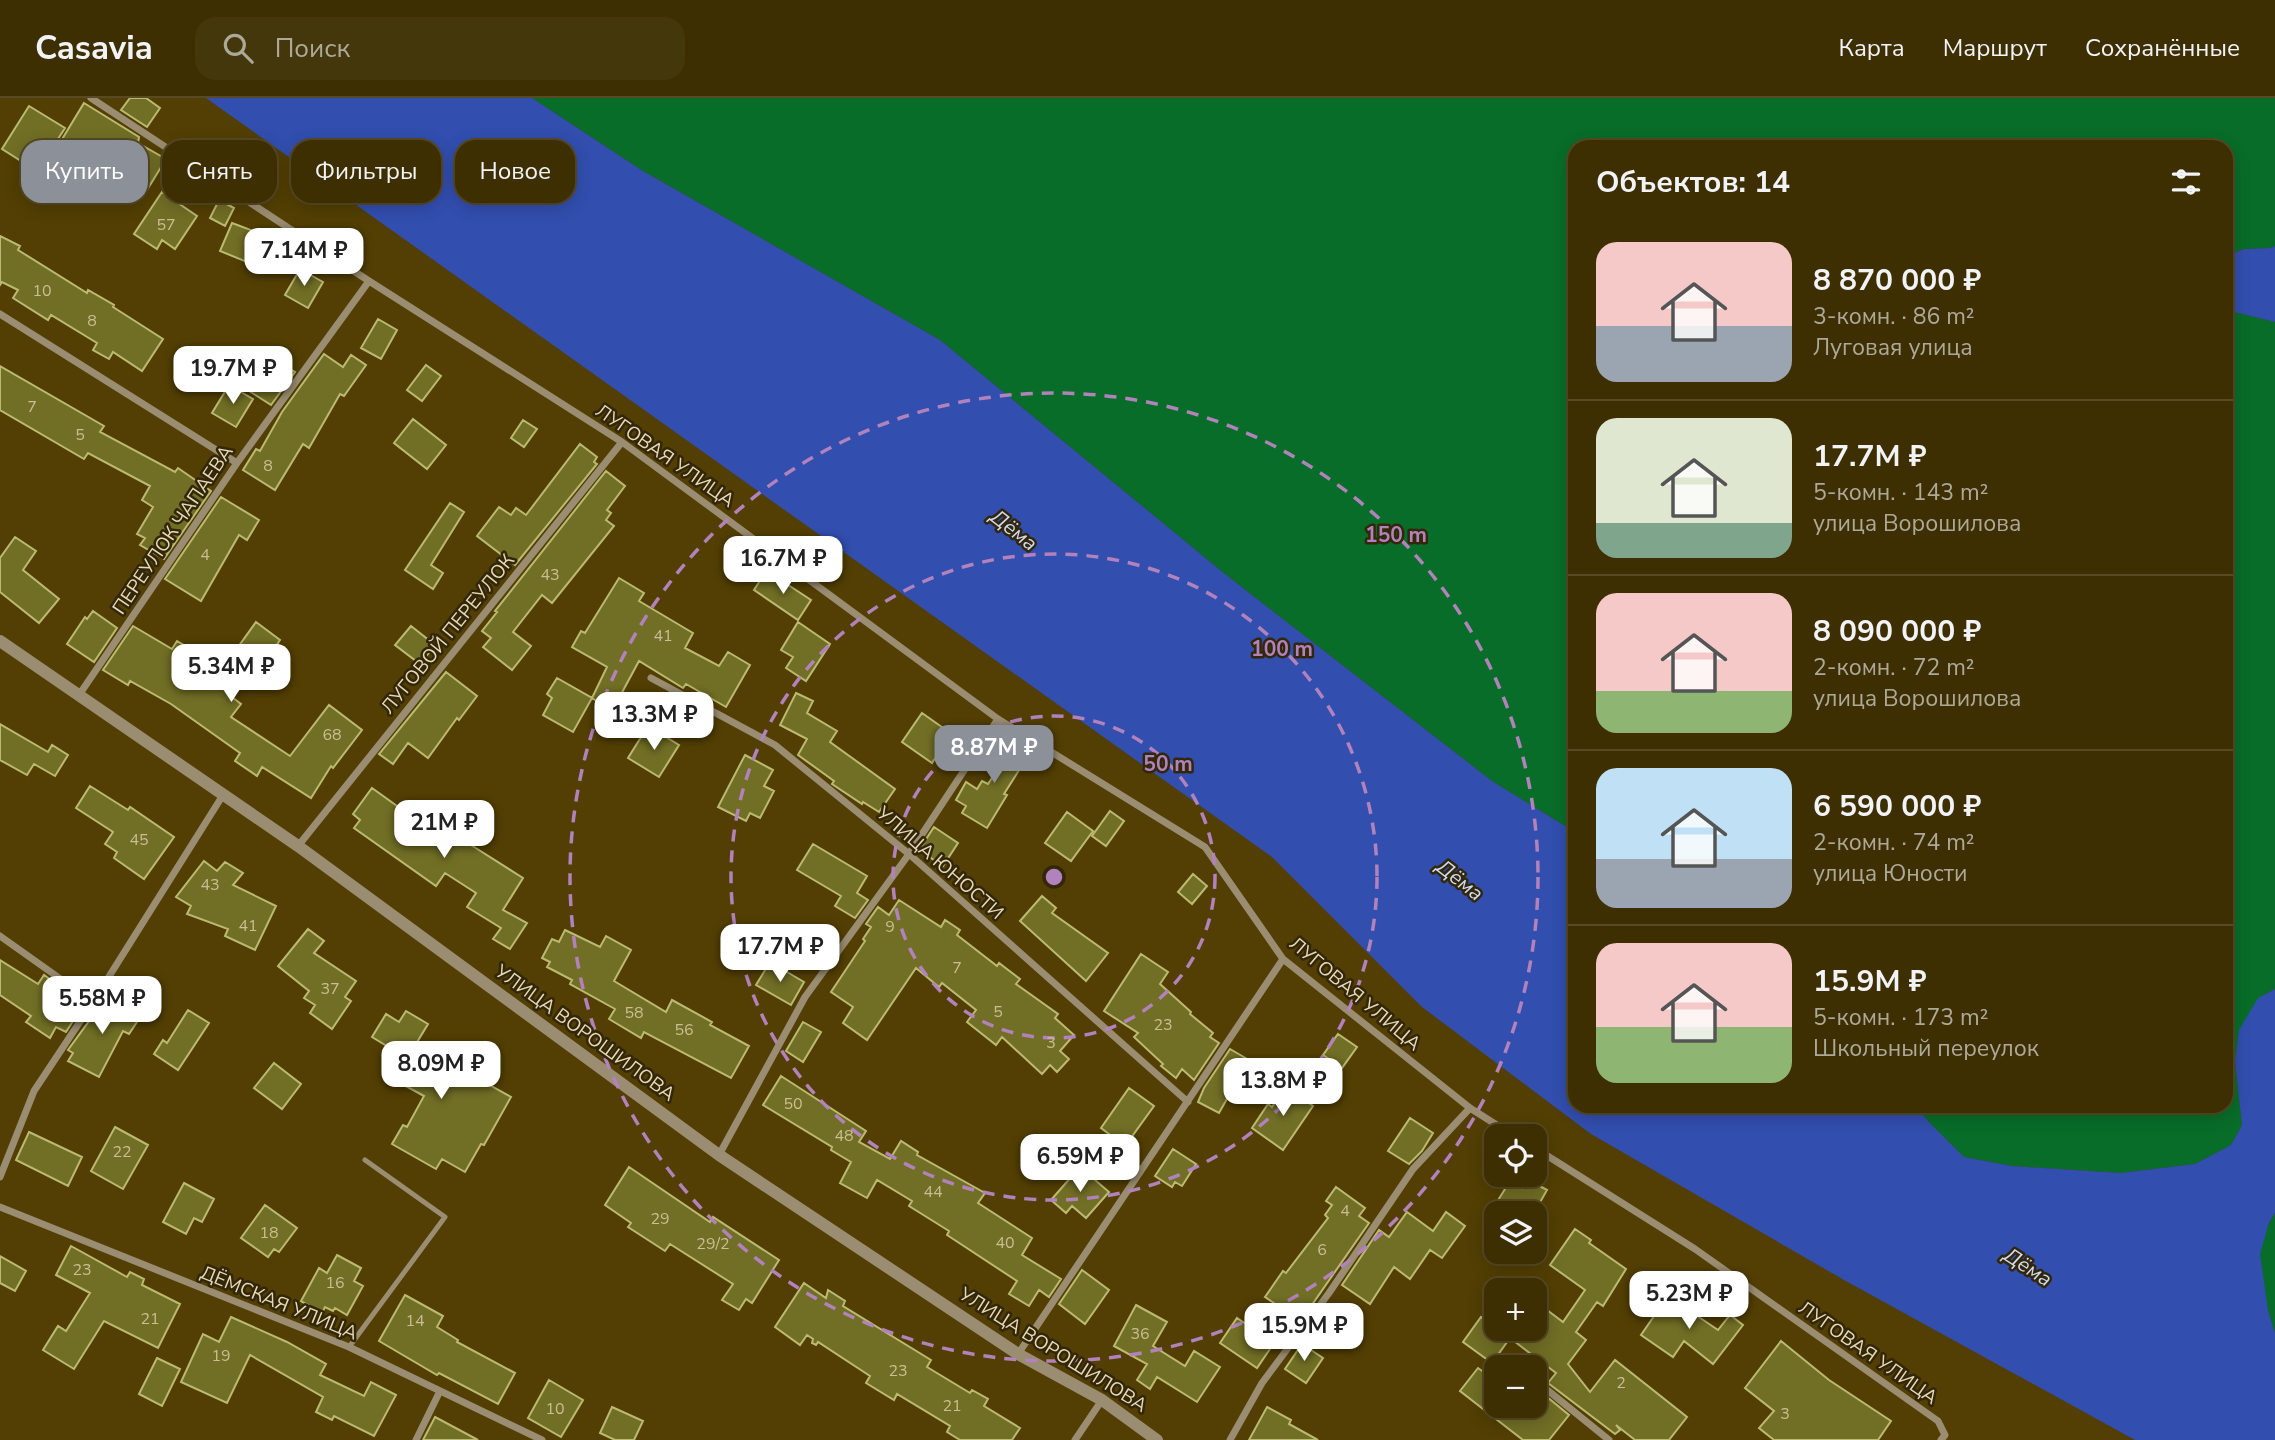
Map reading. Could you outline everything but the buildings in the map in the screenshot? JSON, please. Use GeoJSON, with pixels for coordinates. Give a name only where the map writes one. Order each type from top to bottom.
{"type":"FeatureCollection","features":[{"type":"Feature","properties":{"kind":"street","name":"ЛУГОВАЯ УЛИЦА"},"geometry":{"type":"LineString","coordinates":[[91,98],[369,281],[622,442],[998,719],[1205,847],[1283,959],[1470,1108],[1495,1124]]}},
{"type":"Feature","properties":{"kind":"street","name":"ПЕРЕУЛОК ЧАПАЕВА"},"geometry":{"type":"LineString","coordinates":[[79,695],[237,463],[369,281]]}},
{"type":"Feature","properties":{"kind":"street"},"geometry":{"type":"LineString","coordinates":[[0,314],[237,463]]}},
{"type":"Feature","properties":{"kind":"street","name":"ЛУГОВОЙ ПЕРЕУЛОК"},"geometry":{"type":"LineString","coordinates":[[298,846],[622,442]]}},
{"type":"Feature","properties":{"kind":"street","name":"УЛИЦА ВОРОШИЛОВА"},"geometry":{"type":"LineString","coordinates":[[0,642],[298,846],[719,1155],[1018,1354],[1102,1400],[1157,1440]]}},
{"type":"Feature","properties":{"kind":"street","name":"УЛИЦА ЮНОСТИ"},"geometry":{"type":"LineString","coordinates":[[651,678],[775,745],[909,855],[1188,1102]]}},
{"type":"Feature","properties":{"kind":"street"},"geometry":{"type":"LineString","coordinates":[[719,1155],[805,997],[909,855],[998,719]]}},
{"type":"Feature","properties":{"kind":"street"},"geometry":{"type":"LineString","coordinates":[[0,1177],[34,1091],[223,795]]}},
{"type":"Feature","properties":{"kind":"street"},"geometry":{"type":"LineString","coordinates":[[0,936],[93,1002]]}},
{"type":"Feature","properties":{"kind":"street"},"geometry":{"type":"LineString","coordinates":[[1018,1354],[1283,959]]}},
{"type":"Feature","properties":{"kind":"street"},"geometry":{"type":"LineString","coordinates":[[1230,1440],[1262,1383],[1329,1293],[1413,1169],[1470,1108]]}},
{"type":"Feature","properties":{"kind":"street","name":"ЛУГОВАЯ УЛИЦА"},"geometry":{"type":"LineString","coordinates":[[1547,1156],[1695,1249],[1938,1421],[1945,1435],[1941,1440]]}},
{"type":"Feature","properties":{"kind":"street","name":"ДЁМСКАЯ УЛИЦА"},"geometry":{"type":"LineString","coordinates":[[0,1207],[349,1347],[542,1440]]}},
{"type":"Feature","properties":{"kind":"street"},"geometry":{"type":"LineString","coordinates":[[1547,1390],[1609,1440]]}},
{"type":"Feature","properties":{"kind":"street"},"geometry":{"type":"LineString","coordinates":[[416,1440],[440,1391]]}},
{"type":"Feature","properties":{"kind":"street"},"geometry":{"type":"LineString","coordinates":[[1075,1440],[1102,1400]]}},
{"type":"Feature","properties":{"kind":"lane"},"geometry":{"type":"LineString","coordinates":[[349,1347],[444,1217],[365,1160]]}},
{"type":"Feature","properties":{"kind":"green space"},"geometry":{"type":"Polygon","coordinates":[[[532,98],[2275,98],[2275,246],[2244,249],[2233,253],[2233,140],[1568,140],[1568,828],[1492,781],[1225,574],[940,340],[643,171],[532,98]]]}},
{"type":"Feature","properties":{"kind":"green space"},"geometry":{"type":"Polygon","coordinates":[[[2233,312],[2275,322],[2275,989],[2258,998],[2235,1062],[2242,1125],[2231,1145],[2195,1164],[2120,1173],[2012,1166],[1964,1157],[1922,1113],[2233,1113],[2233,312]]]}},
{"type":"Feature","properties":{"kind":"green space"},"geometry":{"type":"Polygon","coordinates":[[[2275,1213],[2275,1333],[2262,1284],[2260,1255],[2261,1244],[2275,1213]]]}},
{"type":"Feature","properties":{"kind":"water","name":"Дёма"},"geometry":{"type":"Polygon","coordinates":[[[206,98],[532,98],[643,171],[940,340],[1225,574],[1492,781],[1568,828],[1568,1113],[1922,1113],[1964,1157],[2012,1166],[2120,1173],[2195,1164],[2231,1145],[2242,1125],[2235,1062],[2239,1030],[2258,998],[2275,989],[2275,1213],[2269,1223],[2260,1254],[2268,1310],[2275,1333],[2275,1440],[2135,1440],[1844,1280],[1591,1134],[1422,1007],[1272,857],[353,203],[441,203],[441,140],[291,140],[291,159],[277,149],[277,140],[265,140],[206,98]]]}},
{"type":"Feature","properties":{"kind":"water"},"geometry":{"type":"Polygon","coordinates":[[[2275,246],[2275,322],[2233,312],[2233,253],[2244,249],[2275,246]]]}}]}
